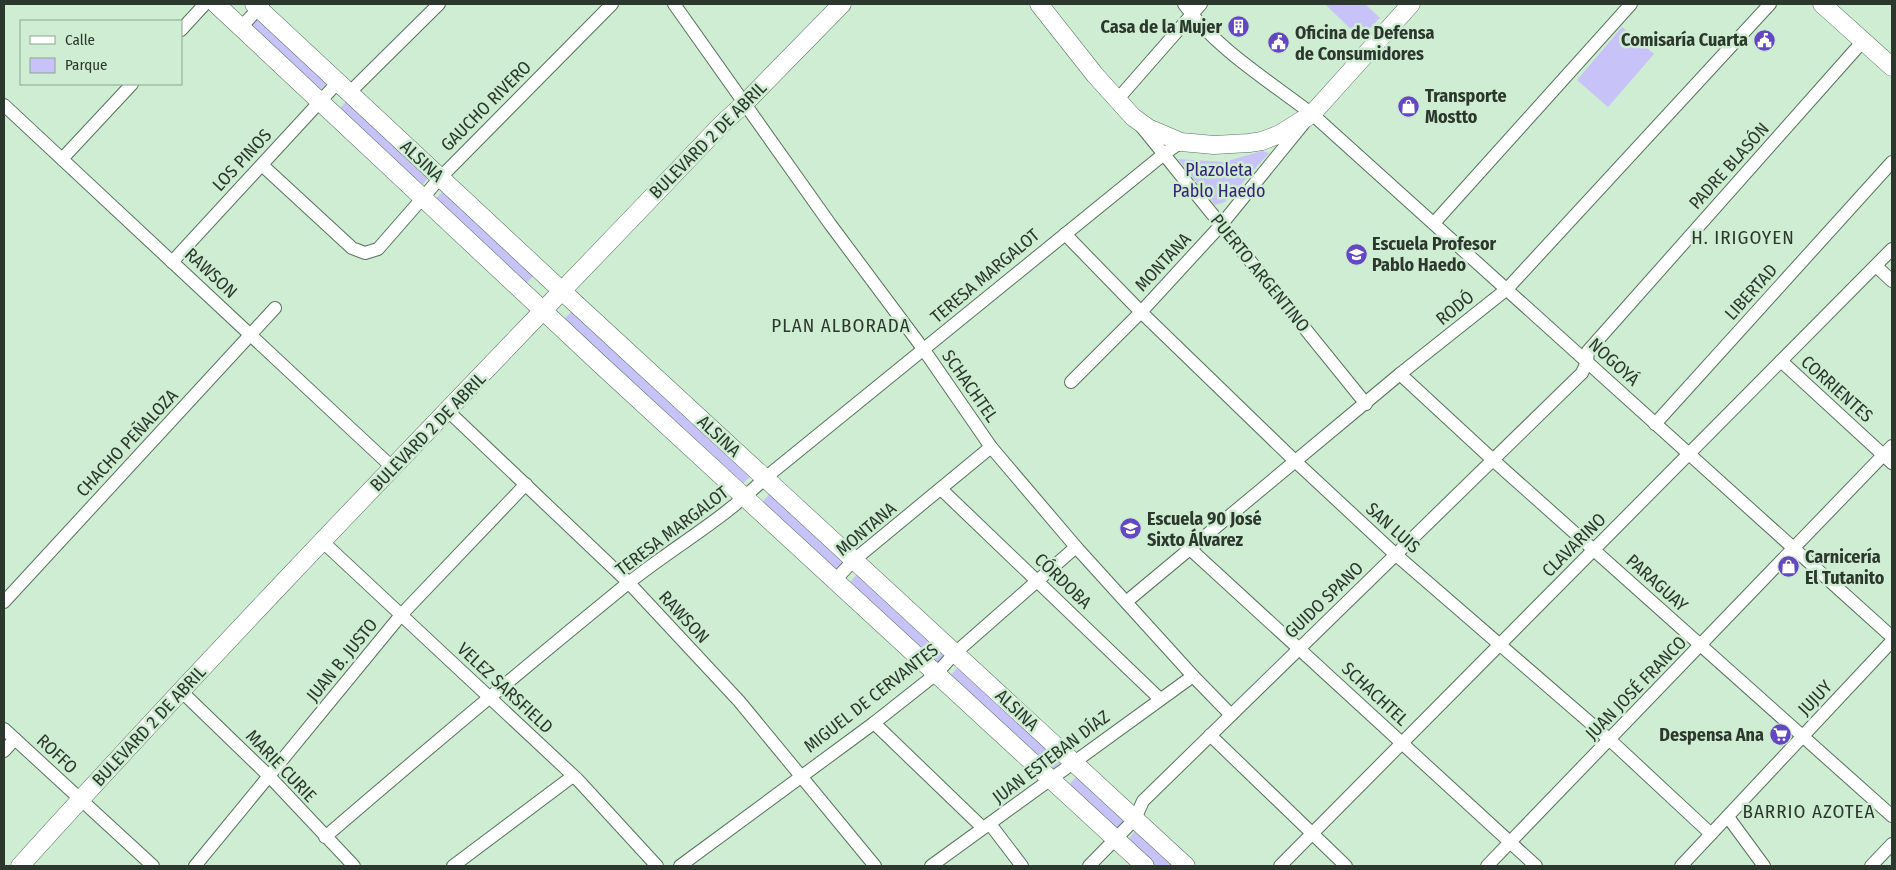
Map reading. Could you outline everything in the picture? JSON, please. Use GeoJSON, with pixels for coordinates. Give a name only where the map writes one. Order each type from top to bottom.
{"type":"FeatureCollection","features":[{"type":"Feature","properties":{"kind":"main road","name":"ALSINA"},"geometry":{"type":"LineString","coordinates":[[216,4],[543,311],[1145,866]]}},
{"type":"Feature","properties":{"kind":"main road","name":"BULEVARD 2 DE ABRIL"},"geometry":{"type":"LineString","coordinates":[[20,866],[80,799],[322,542],[722,124],[842,4]]}},
{"type":"Feature","properties":{"kind":"main road","name":"PUERTO ARGENTINO"},"geometry":{"type":"LineString","coordinates":[[1039,4],[1095,76],[1132,117]]}},
{"type":"Feature","properties":{"kind":"main road"},"geometry":{"type":"LineString","coordinates":[[1132,117],[1148,128],[1182,142],[1214,145],[1249,143],[1262,141],[1280,134],[1312,114],[1411,4]]}},
{"type":"Feature","properties":{"kind":"main road"},"geometry":{"type":"LineString","coordinates":[[1822,4],[1891,65]]}},
{"type":"Feature","properties":{"kind":"main road","name":"ALSINA"},"geometry":{"type":"LineString","coordinates":[[258,5],[343,88],[440,178],[1186,866]]}},
{"type":"Feature","properties":{"kind":"street"},"geometry":{"type":"LineString","coordinates":[[182,29],[205,4]]}},
{"type":"Feature","properties":{"kind":"street","name":"LOS PINOS"},"geometry":{"type":"LineString","coordinates":[[172,262],[320,102],[343,88],[439,4]]}},
{"type":"Feature","properties":{"kind":"street","name":"GAUCHO RIVERO"},"geometry":{"type":"LineString","coordinates":[[262,165],[352,248],[365,253],[378,249],[440,178],[612,4]]}},
{"type":"Feature","properties":{"kind":"street","name":"SCHACHTEL"},"geometry":{"type":"LineString","coordinates":[[674,4],[830,224],[924,350],[991,447],[1076,547],[1230,715]]}},
{"type":"Feature","properties":{"kind":"street","name":"NOGOYÁ"},"geometry":{"type":"LineString","coordinates":[[1184,4],[1217,41],[1312,114],[1892,636]]}},
{"type":"Feature","properties":{"kind":"street"},"geometry":{"type":"LineString","coordinates":[[1117,100],[1201,4]]}},
{"type":"Feature","properties":{"kind":"street"},"geometry":{"type":"LineString","coordinates":[[1434,223],[1631,4]]}},
{"type":"Feature","properties":{"kind":"street","name":"RODÓ"},"geometry":{"type":"LineString","coordinates":[[1126,602],[1400,374],[1506,289],[1770,4]]}},
{"type":"Feature","properties":{"kind":"street"},"geometry":{"type":"LineString","coordinates":[[240,27],[258,5]]}},
{"type":"Feature","properties":{"kind":"street","name":"PADRE BLASÓN"},"geometry":{"type":"LineString","coordinates":[[1587,362],[1588,352],[1863,41]]}},
{"type":"Feature","properties":{"kind":"street"},"geometry":{"type":"LineString","coordinates":[[62,159],[131,85]]}},
{"type":"Feature","properties":{"kind":"street","name":"RAWSON"},"geometry":{"type":"LineString","coordinates":[[4,105],[394,468]]}},
{"type":"Feature","properties":{"kind":"street","name":"MONTANA"},"geometry":{"type":"LineString","coordinates":[[1071,382],[1222,225],[1312,114]]}},
{"type":"Feature","properties":{"kind":"street","name":"PUERTO ARGENTINO"},"geometry":{"type":"LineString","coordinates":[[1132,117],[1222,225],[1366,404]]}},
{"type":"Feature","properties":{"kind":"street","name":"TERESA MARGALOT"},"geometry":{"type":"LineString","coordinates":[[325,837],[489,696],[628,583],[745,498],[765,478],[1164,154],[1182,142]]}},
{"type":"Feature","properties":{"kind":"street","name":"LIBERTAD"},"geometry":{"type":"LineString","coordinates":[[1656,424],[1892,162]]}},
{"type":"Feature","properties":{"kind":"street","name":"SAN LUIS"},"geometry":{"type":"LineString","coordinates":[[1065,234],[1140,312],[1295,461],[1396,554],[1610,740],[1711,834]]}},
{"type":"Feature","properties":{"kind":"street","name":"CLAVARINO"},"geometry":{"type":"LineString","coordinates":[[1280,866],[1892,249]]}},
{"type":"Feature","properties":{"kind":"street"},"geometry":{"type":"LineString","coordinates":[[1876,266],[1892,281]]}},
{"type":"Feature","properties":{"kind":"street","name":"CHACHO PEÑALOZA"},"geometry":{"type":"LineString","coordinates":[[4,602],[275,308]]}},
{"type":"Feature","properties":{"kind":"street","name":"GUIDO SPANO"},"geometry":{"type":"LineString","coordinates":[[1089,866],[1136,819],[1143,801],[1582,373],[1587,362]]}},
{"type":"Feature","properties":{"kind":"street","name":"CORRIENTES"},"geometry":{"type":"LineString","coordinates":[[1781,362],[1889,455]]}},
{"type":"Feature","properties":{"kind":"street","name":"PARAGUAY"},"geometry":{"type":"LineString","coordinates":[[1400,374],[1493,460],[1892,816]]}},
{"type":"Feature","properties":{"kind":"street","name":"RAWSON"},"geometry":{"type":"LineString","coordinates":[[448,411],[628,583],[740,701],[876,866]]}},
{"type":"Feature","properties":{"kind":"street","name":"MONTANA"},"geometry":{"type":"LineString","coordinates":[[834,581],[854,560],[991,447]]}},
{"type":"Feature","properties":{"kind":"street","name":"JUAN JOSÉ FRANCO"},"geometry":{"type":"LineString","coordinates":[[1488,866],[1794,548],[1889,455]]}},
{"type":"Feature","properties":{"kind":"street","name":"JUAN B. JUSTO"},"geometry":{"type":"LineString","coordinates":[[195,866],[270,777],[401,615],[526,484]]}},
{"type":"Feature","properties":{"kind":"street","name":"CÓRDOBA"},"geometry":{"type":"LineString","coordinates":[[942,489],[1160,699]]}},
{"type":"Feature","properties":{"kind":"street","name":"VELEZ SARSFIELD"},"geometry":{"type":"LineString","coordinates":[[322,542],[573,776],[657,866]]}},
{"type":"Feature","properties":{"kind":"street","name":"MIGUEL DE CERVANTES"},"geometry":{"type":"LineString","coordinates":[[680,866],[874,723],[936,674],[955,653],[1076,547]]}},
{"type":"Feature","properties":{"kind":"street","name":"SCHACHTEL"},"geometry":{"type":"LineString","coordinates":[[1189,548],[1536,866]]}},
{"type":"Feature","properties":{"kind":"street","name":"JUJUY"},"geometry":{"type":"LineString","coordinates":[[1681,866],[1892,640]]}},
{"type":"Feature","properties":{"kind":"street","name":"JUAN ESTEBAN DÍAZ"},"geometry":{"type":"LineString","coordinates":[[931,866],[1193,676]]}},
{"type":"Feature","properties":{"kind":"street","name":"MARIE CURIE"},"geometry":{"type":"LineString","coordinates":[[182,691],[270,777],[354,866]]}},
{"type":"Feature","properties":{"kind":"street"},"geometry":{"type":"LineString","coordinates":[[874,723],[987,826],[1022,866]]}},
{"type":"Feature","properties":{"kind":"street","name":"ROFFO"},"geometry":{"type":"LineString","coordinates":[[4,729],[152,866]]}},
{"type":"Feature","properties":{"kind":"street"},"geometry":{"type":"LineString","coordinates":[[1210,735],[1346,866]]}},
{"type":"Feature","properties":{"kind":"street"},"geometry":{"type":"LineString","coordinates":[[4,751],[15,739]]}},
{"type":"Feature","properties":{"kind":"street"},"geometry":{"type":"LineString","coordinates":[[453,866],[573,776]]}},
{"type":"Feature","properties":{"kind":"street"},"geometry":{"type":"LineString","coordinates":[[1728,817],[1764,866]]}},
{"type":"Feature","properties":{"kind":"street"},"geometry":{"type":"LineString","coordinates":[[1871,866],[1892,844]]}},
{"type":"Feature","properties":{"kind":"green space"},"geometry":{"type":"Polygon","coordinates":[[[1325,4],[1365,4],[1380,18],[1360,38],[1325,4]]]}},
{"type":"Feature","properties":{"kind":"green space"},"geometry":{"type":"Polygon","coordinates":[[[258,14],[329,80],[319,91],[248,25],[258,14]]]}},
{"type":"Feature","properties":{"kind":"green space"},"geometry":{"type":"Polygon","coordinates":[[[1622,27],[1654,54],[1608,107],[1577,80],[1622,27]]]}},
{"type":"Feature","properties":{"kind":"green space"},"geometry":{"type":"Polygon","coordinates":[[[348,100],[430,176],[420,187],[338,110],[348,100]]]}},
{"type":"Feature","properties":{"kind":"green space","name":"Plazoleta Pablo Haedo"},"geometry":{"type":"Polygon","coordinates":[[[1262,151],[1269,153],[1225,202],[1215,205],[1178,159],[1224,162],[1262,151]]]}},
{"type":"Feature","properties":{"kind":"green space"},"geometry":{"type":"Polygon","coordinates":[[[445,189],[535,274],[525,285],[435,200],[445,189]]]}},
{"type":"Feature","properties":{"kind":"green space"},"geometry":{"type":"Polygon","coordinates":[[[573,310],[752,475],[741,485],[563,320],[573,310]]]}},
{"type":"Feature","properties":{"kind":"green space"},"geometry":{"type":"Polygon","coordinates":[[[771,492],[845,561],[833,572],[761,504],[771,492]]]}},
{"type":"Feature","properties":{"kind":"green space"},"geometry":{"type":"Polygon","coordinates":[[[858,573],[947,653],[935,667],[848,585],[858,573]]]}},
{"type":"Feature","properties":{"kind":"green space"},"geometry":{"type":"Polygon","coordinates":[[[960,665],[1062,761],[1052,770],[949,677],[960,665]]]}},
{"type":"Feature","properties":{"kind":"green space"},"geometry":{"type":"Polygon","coordinates":[[[1077,776],[1126,819],[1116,830],[1068,786],[1077,776]]]}},
{"type":"Feature","properties":{"kind":"green space"},"geometry":{"type":"Polygon","coordinates":[[[1136,830],[1175,866],[1155,866],[1127,841],[1136,830]]]}},
{"type":"Feature","properties":{"kind":"place","name":"Casa de la Mujer"},"geometry":{"type":"Point","coordinates":[1238,27]}},
{"type":"Feature","properties":{"kind":"place","name":"Comisaría Cuarta"},"geometry":{"type":"Point","coordinates":[1764,40]}},
{"type":"Feature","properties":{"kind":"place","name":"Oficina de Defensa de Consumidores"},"geometry":{"type":"Point","coordinates":[1279,43]}},
{"type":"Feature","properties":{"kind":"place","name":"Transporte Mostto"},"geometry":{"type":"Point","coordinates":[1409,106]}},
{"type":"Feature","properties":{"kind":"place","name":"Escuela Profesor Pablo Haedo"},"geometry":{"type":"Point","coordinates":[1356,254]}},
{"type":"Feature","properties":{"kind":"place","name":"Escuela 90 José Sixto Álvarez"},"geometry":{"type":"Point","coordinates":[1131,529]}},
{"type":"Feature","properties":{"kind":"place","name":"Carnicería El Tutanito"},"geometry":{"type":"Point","coordinates":[1789,567]}},
{"type":"Feature","properties":{"kind":"place","name":"Despensa Ana"},"geometry":{"type":"Point","coordinates":[1780,735]}},
{"type":"Feature","properties":{"kind":"district","name":"H. IRIGOYEN"},"geometry":{"type":"Point","coordinates":[1743,237]}},
{"type":"Feature","properties":{"kind":"district","name":"PLAN ALBORADA"},"geometry":{"type":"Point","coordinates":[841,325]}},
{"type":"Feature","properties":{"kind":"district","name":"BARRIO AZOTEA"},"geometry":{"type":"Point","coordinates":[1809,811]}}]}
